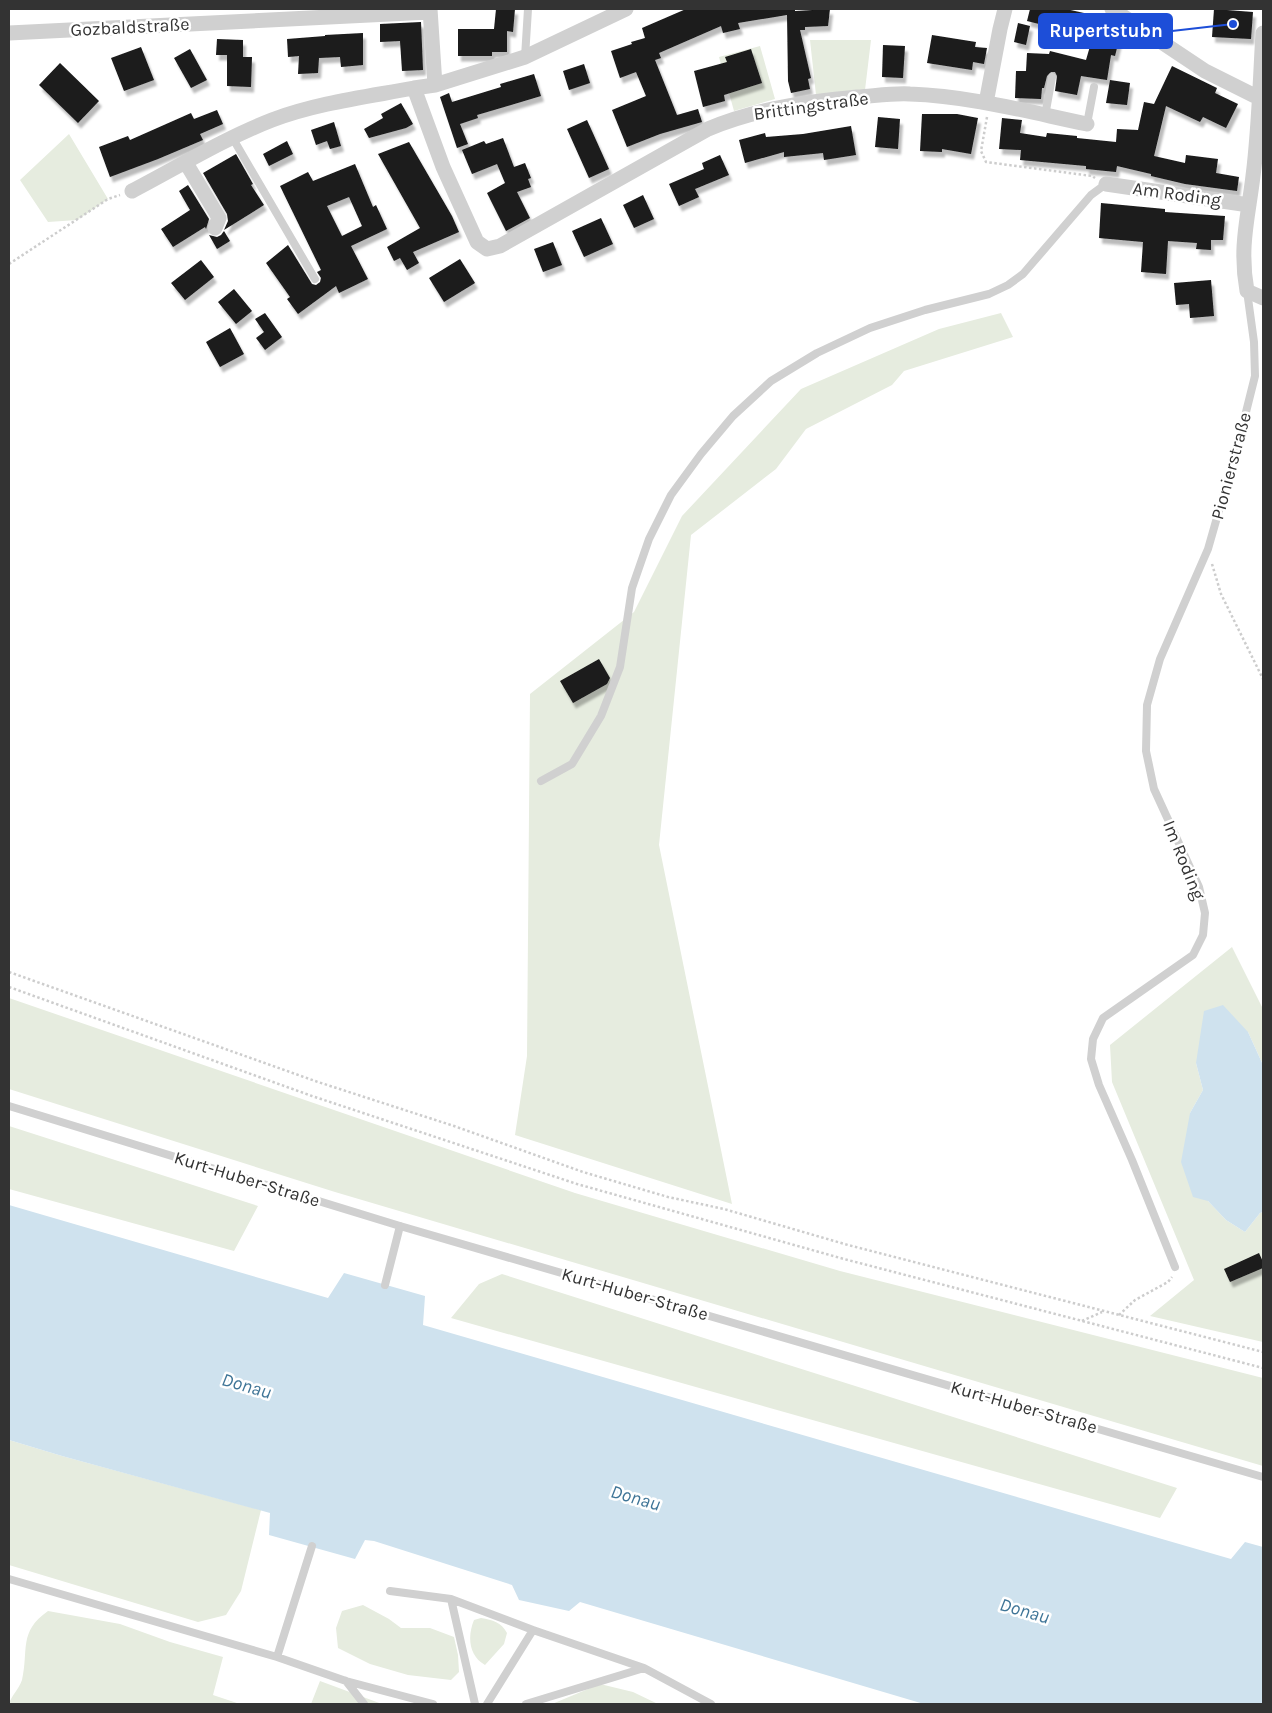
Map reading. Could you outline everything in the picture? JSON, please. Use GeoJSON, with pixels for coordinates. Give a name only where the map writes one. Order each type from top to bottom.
{"type":"FeatureCollection","features":[{"type":"Feature","properties":{"kind":"street"},"geometry":{"type":"LineString","coordinates":[[132,191],[232,137],[272,120],[310,108],[435,85],[525,57],[626,9]]}},
{"type":"Feature","properties":{"kind":"street"},"geometry":{"type":"LineString","coordinates":[[988,103],[1000,29],[1006,9]]}},
{"type":"Feature","properties":{"kind":"street"},"geometry":{"type":"LineString","coordinates":[[1112,9],[1206,71],[1261,100]]}},
{"type":"Feature","properties":{"kind":"street"},"geometry":{"type":"LineString","coordinates":[[430,11],[435,85]]}},
{"type":"Feature","properties":{"kind":"street","name":"Gozbaldstraße"},"geometry":{"type":"LineString","coordinates":[[9,33],[430,11]]}},
{"type":"Feature","properties":{"kind":"street","name":"Pionierstraße"},"geometry":{"type":"LineString","coordinates":[[1247,290],[1242,256],[1243,238],[1253,176],[1261,100],[1263,33]]}},
{"type":"Feature","properties":{"kind":"street","name":"Brittingstraße"},"geometry":{"type":"LineString","coordinates":[[414,88],[443,167],[478,242],[487,249],[500,246],[708,129],[731,119],[782,106],[832,99],[909,94],[988,103],[1087,124]]}},
{"type":"Feature","properties":{"kind":"street"},"geometry":{"type":"LineString","coordinates":[[186,163],[218,218],[216,228]]}},
{"type":"Feature","properties":{"kind":"street","name":"Am Roding"},"geometry":{"type":"LineString","coordinates":[[1106,184],[1249,204]]}},
{"type":"Feature","properties":{"kind":"street"},"geometry":{"type":"LineString","coordinates":[[1247,290],[1263,298]]}},
{"type":"Feature","properties":{"kind":"lane"},"geometry":{"type":"LineString","coordinates":[[525,57],[528,9]]}},
{"type":"Feature","properties":{"kind":"lane"},"geometry":{"type":"LineString","coordinates":[[1045,116],[1052,77]]}},
{"type":"Feature","properties":{"kind":"lane"},"geometry":{"type":"LineString","coordinates":[[1087,124],[1094,87]]}},
{"type":"Feature","properties":{"kind":"lane"},"geometry":{"type":"LineString","coordinates":[[232,137],[315,279]]}},
{"type":"Feature","properties":{"kind":"lane"},"geometry":{"type":"LineString","coordinates":[[541,782],[572,764],[601,716],[620,667],[632,588],[649,538],[671,495],[701,454],[733,416],[771,381],[817,353],[870,328],[926,310],[990,294],[1008,286],[1023,274],[1091,195],[1106,184]]}},
{"type":"Feature","properties":{"kind":"lane","name":"Pionierstraße"},"geometry":{"type":"LineString","coordinates":[[1208,550],[1255,376],[1254,342],[1247,290]]}},
{"type":"Feature","properties":{"kind":"lane","name":"Im Roding"},"geometry":{"type":"LineString","coordinates":[[1175,1267],[1132,1160],[1099,1086],[1091,1060],[1093,1039],[1103,1018],[1193,955],[1203,934],[1205,913],[1199,887],[1154,789],[1146,751],[1147,705],[1160,659],[1208,550]]}},
{"type":"Feature","properties":{"kind":"lane","name":"Kurt-Huber-Straße"},"geometry":{"type":"LineString","coordinates":[[9,1106],[400,1226],[1263,1477]]}},
{"type":"Feature","properties":{"kind":"lane"},"geometry":{"type":"LineString","coordinates":[[385,1284],[400,1226]]}},
{"type":"Feature","properties":{"kind":"lane"},"geometry":{"type":"LineString","coordinates":[[277,1657],[312,1546]]}},
{"type":"Feature","properties":{"kind":"lane"},"geometry":{"type":"LineString","coordinates":[[9,1580],[277,1657],[346,1681],[433,1704]]}},
{"type":"Feature","properties":{"kind":"lane"},"geometry":{"type":"LineString","coordinates":[[390,1591],[451,1599],[533,1630],[644,1668],[711,1704]]}},
{"type":"Feature","properties":{"kind":"lane"},"geometry":{"type":"LineString","coordinates":[[451,1599],[475,1704]]}},
{"type":"Feature","properties":{"kind":"lane"},"geometry":{"type":"LineString","coordinates":[[487,1704],[533,1630]]}},
{"type":"Feature","properties":{"kind":"lane"},"geometry":{"type":"LineString","coordinates":[[526,1704],[644,1668]]}},
{"type":"Feature","properties":{"kind":"lane"},"geometry":{"type":"LineString","coordinates":[[346,1681],[364,1704]]}},
{"type":"Feature","properties":{"kind":"path"},"geometry":{"type":"LineString","coordinates":[[988,103],[981,151],[986,162],[1092,176],[1106,184]]}},
{"type":"Feature","properties":{"kind":"path"},"geometry":{"type":"LineString","coordinates":[[9,264],[108,198],[132,191]]}},
{"type":"Feature","properties":{"kind":"path"},"geometry":{"type":"LineString","coordinates":[[1208,550],[1221,594],[1263,679]]}},
{"type":"Feature","properties":{"kind":"path"},"geometry":{"type":"LineString","coordinates":[[9,972],[318,1082],[454,1126],[583,1172],[668,1197],[724,1209],[848,1245],[1263,1352]]}},
{"type":"Feature","properties":{"kind":"path"},"geometry":{"type":"LineString","coordinates":[[9,987],[312,1096],[577,1184],[844,1259],[1263,1368]]}},
{"type":"Feature","properties":{"kind":"path"},"geometry":{"type":"LineString","coordinates":[[1119,1315],[1135,1300],[1168,1282],[1174,1276],[1175,1267]]}},
{"type":"Feature","properties":{"kind":"path"},"geometry":{"type":"LineString","coordinates":[[1081,1322],[1104,1311]]}},
{"type":"Feature","properties":{"kind":"shaded area"},"geometry":{"type":"Polygon","coordinates":[[[810,40],[871,40],[865,90],[816,95],[810,40]]]}},
{"type":"Feature","properties":{"kind":"shaded area"},"geometry":{"type":"Polygon","coordinates":[[[760,46],[775,99],[734,111],[719,57],[760,46]]]}},
{"type":"Feature","properties":{"kind":"shaded area"},"geometry":{"type":"Polygon","coordinates":[[[69,134],[108,199],[77,220],[48,222],[20,180],[69,134]]]}},
{"type":"Feature","properties":{"kind":"shaded area"},"geometry":{"type":"Polygon","coordinates":[[[1001,313],[1013,337],[904,371],[892,385],[806,429],[776,469],[691,535],[659,845],[732,1204],[515,1135],[527,1056],[530,694],[634,612],[682,516],[801,389],[939,329],[1001,313]]]}},
{"type":"Feature","properties":{"kind":"shaded area"},"geometry":{"type":"Polygon","coordinates":[[[1232,947],[1263,1009],[1263,1065],[1248,1032],[1196,1063],[1203,1090],[1190,1113],[1208,1201],[1226,1220],[1245,1232],[1260,1213],[1263,1212],[1263,1342],[1150,1316],[1194,1280],[1112,1082],[1110,1045],[1232,947]]]}},
{"type":"Feature","properties":{"kind":"shaded area"},"geometry":{"type":"Polygon","coordinates":[[[9,998],[575,1193],[840,1271],[1263,1378],[1263,1466],[335,1192],[9,1089],[9,998]]]}},
{"type":"Feature","properties":{"kind":"shaded area"},"geometry":{"type":"Polygon","coordinates":[[[9,1126],[258,1206],[234,1251],[9,1189],[9,1126]]]}},
{"type":"Feature","properties":{"kind":"shaded area"},"geometry":{"type":"Polygon","coordinates":[[[502,1274],[1177,1488],[1160,1518],[451,1318],[479,1284],[502,1274]]]}},
{"type":"Feature","properties":{"kind":"shaded area"},"geometry":{"type":"Polygon","coordinates":[[[9,1440],[261,1510],[241,1591],[226,1615],[198,1622],[9,1565],[9,1440]]]}},
{"type":"Feature","properties":{"kind":"shaded area"},"geometry":{"type":"Polygon","coordinates":[[[363,1605],[401,1628],[430,1628],[454,1637],[459,1672],[451,1680],[408,1675],[370,1664],[338,1648],[336,1628],[342,1611],[363,1605]]]}},
{"type":"Feature","properties":{"kind":"shaded area"},"geometry":{"type":"Polygon","coordinates":[[[48,1611],[120,1624],[170,1642],[223,1657],[213,1695],[240,1704],[9,1704],[22,1680],[28,1634],[32,1626],[48,1611]]]}},
{"type":"Feature","properties":{"kind":"shaded area"},"geometry":{"type":"Polygon","coordinates":[[[481,1618],[496,1622],[507,1633],[504,1644],[485,1665],[476,1657],[470,1639],[474,1620],[481,1618]]]}},
{"type":"Feature","properties":{"kind":"shaded area"},"geometry":{"type":"Polygon","coordinates":[[[320,1681],[382,1704],[311,1704],[320,1681]]]}},
{"type":"Feature","properties":{"kind":"shaded area"},"geometry":{"type":"Polygon","coordinates":[[[600,1684],[633,1692],[658,1704],[552,1704],[600,1684]]]}},
{"type":"Feature","properties":{"kind":"water"},"geometry":{"type":"Polygon","coordinates":[[[1223,1005],[1248,1032],[1263,1065],[1263,1212],[1260,1213],[1245,1232],[1226,1220],[1208,1201],[1193,1197],[1181,1162],[1190,1113],[1203,1090],[1196,1063],[1204,1011],[1223,1005]]]}},
{"type":"Feature","properties":{"kind":"water","name":"Donau"},"geometry":{"type":"Polygon","coordinates":[[[9,1205],[328,1298],[344,1273],[425,1296],[423,1325],[1231,1559],[1245,1542],[1263,1547],[1263,1704],[924,1704],[580,1602],[569,1611],[519,1600],[512,1585],[374,1541],[365,1540],[355,1559],[269,1535],[270,1513],[9,1440],[9,1205]]]}},
{"type":"Feature","properties":{"kind":"building"},"geometry":{"type":"Polygon","coordinates":[[[496,9],[515,9],[513,32],[507,31],[507,52],[492,52],[492,56],[458,56],[458,29],[494,29],[496,9]]]}},
{"type":"Feature","properties":{"kind":"building"},"geometry":{"type":"Polygon","coordinates":[[[686,9],[795,9],[795,11],[830,9],[828,26],[805,27],[805,30],[800,30],[811,78],[808,79],[810,89],[791,93],[788,81],[787,15],[738,23],[740,29],[723,33],[721,26],[659,53],[661,58],[655,60],[677,115],[698,109],[702,122],[660,134],[627,147],[612,110],[646,96],[636,72],[620,78],[611,51],[645,38],[642,28],[686,9]]]}},
{"type":"Feature","properties":{"kind":"building"},"geometry":{"type":"Polygon","coordinates":[[[1030,9],[1066,9],[1084,13],[1079,34],[1027,21],[1030,9]]]}},
{"type":"Feature","properties":{"kind":"building"},"geometry":{"type":"Polygon","coordinates":[[[1214,9],[1253,12],[1251,39],[1212,37],[1214,9]]]}},
{"type":"Feature","properties":{"kind":"building"},"geometry":{"type":"Polygon","coordinates":[[[421,22],[423,70],[402,71],[400,41],[380,42],[380,24],[421,22]]]}},
{"type":"Feature","properties":{"kind":"building"},"geometry":{"type":"Polygon","coordinates":[[[1018,23],[1030,26],[1026,45],[1014,42],[1018,23]]]}},
{"type":"Feature","properties":{"kind":"building"},"geometry":{"type":"Polygon","coordinates":[[[1095,29],[1120,36],[1115,56],[1111,55],[1107,80],[1081,76],[1077,95],[1055,91],[1057,76],[1055,72],[1051,72],[1047,76],[1044,88],[1042,88],[1041,99],[1015,98],[1016,71],[1026,71],[1027,53],[1049,54],[1050,51],[1086,60],[1095,29]]]}},
{"type":"Feature","properties":{"kind":"building"},"geometry":{"type":"Polygon","coordinates":[[[363,33],[363,65],[341,67],[340,57],[319,58],[318,73],[298,74],[299,56],[288,57],[287,39],[363,33]]]}},
{"type":"Feature","properties":{"kind":"building"},"geometry":{"type":"Polygon","coordinates":[[[932,35],[976,42],[975,47],[987,48],[984,64],[973,62],[972,70],[927,63],[932,35]]]}},
{"type":"Feature","properties":{"kind":"building"},"geometry":{"type":"Polygon","coordinates":[[[217,39],[243,40],[243,57],[252,57],[251,87],[227,86],[227,55],[216,55],[217,39]]]}},
{"type":"Feature","properties":{"kind":"building"},"geometry":{"type":"Polygon","coordinates":[[[883,45],[905,46],[903,78],[882,77],[883,45]]]}},
{"type":"Feature","properties":{"kind":"building"},"geometry":{"type":"Polygon","coordinates":[[[141,47],[154,80],[124,91],[111,58],[141,47]]]}},
{"type":"Feature","properties":{"kind":"building"},"geometry":{"type":"Polygon","coordinates":[[[190,49],[207,80],[191,88],[174,58],[190,49]]]}},
{"type":"Feature","properties":{"kind":"building"},"geometry":{"type":"Polygon","coordinates":[[[751,49],[762,83],[724,95],[725,101],[703,107],[694,71],[727,62],[725,57],[751,49]]]}},
{"type":"Feature","properties":{"kind":"building"},"geometry":{"type":"Polygon","coordinates":[[[60,63],[99,101],[78,123],[39,85],[60,63]]]}},
{"type":"Feature","properties":{"kind":"building"},"geometry":{"type":"Polygon","coordinates":[[[584,64],[590,83],[569,90],[563,71],[584,64]]]}},
{"type":"Feature","properties":{"kind":"building"},"geometry":{"type":"Polygon","coordinates":[[[1172,66],[1217,88],[1215,93],[1238,104],[1226,128],[1203,117],[1200,122],[1166,106],[1154,156],[1185,163],[1186,155],[1218,159],[1216,173],[1239,177],[1237,191],[1185,184],[1117,166],[1116,172],[1086,169],[1086,166],[1020,160],[1021,150],[999,149],[1002,118],[1022,120],[1020,133],[1046,137],[1047,133],[1116,142],[1117,129],[1138,130],[1144,102],[1154,104],[1172,66]]]}},
{"type":"Feature","properties":{"kind":"building"},"geometry":{"type":"Polygon","coordinates":[[[534,74],[541,96],[477,115],[478,118],[460,124],[468,144],[457,148],[440,97],[449,93],[452,102],[501,87],[500,84],[534,74]]]}},
{"type":"Feature","properties":{"kind":"building"},"geometry":{"type":"Polygon","coordinates":[[[1110,80],[1130,83],[1127,105],[1106,103],[1110,80]]]}},
{"type":"Feature","properties":{"kind":"building"},"geometry":{"type":"Polygon","coordinates":[[[401,103],[413,124],[406,128],[369,138],[364,129],[383,118],[381,114],[401,103]]]}},
{"type":"Feature","properties":{"kind":"building"},"geometry":{"type":"Polygon","coordinates":[[[217,110],[223,124],[200,134],[203,140],[110,177],[99,147],[128,136],[130,140],[191,113],[194,119],[217,110]]]}},
{"type":"Feature","properties":{"kind":"building"},"geometry":{"type":"Polygon","coordinates":[[[922,114],[957,114],[978,118],[971,154],[942,149],[942,152],[920,151],[922,114]]]}},
{"type":"Feature","properties":{"kind":"building"},"geometry":{"type":"Polygon","coordinates":[[[878,117],[900,119],[898,149],[875,147],[878,117]]]}},
{"type":"Feature","properties":{"kind":"building"},"geometry":{"type":"Polygon","coordinates":[[[587,120],[609,169],[589,178],[567,129],[587,120]]]}},
{"type":"Feature","properties":{"kind":"building"},"geometry":{"type":"Polygon","coordinates":[[[334,122],[341,146],[330,149],[327,141],[316,145],[311,130],[334,122]]]}},
{"type":"Feature","properties":{"kind":"building"},"geometry":{"type":"Polygon","coordinates":[[[851,126],[856,155],[824,160],[823,153],[784,157],[784,152],[745,163],[739,140],[765,133],[766,137],[803,134],[851,126]]]}},
{"type":"Feature","properties":{"kind":"building"},"geometry":{"type":"Polygon","coordinates":[[[503,138],[514,167],[525,163],[531,178],[528,179],[531,187],[517,192],[530,218],[506,231],[487,193],[505,183],[497,164],[472,174],[462,150],[484,141],[486,144],[503,138]]]}},
{"type":"Feature","properties":{"kind":"building"},"geometry":{"type":"Polygon","coordinates":[[[287,141],[293,154],[269,166],[263,154],[287,141]]]}},
{"type":"Feature","properties":{"kind":"building"},"geometry":{"type":"Polygon","coordinates":[[[409,142],[452,216],[459,232],[413,252],[419,263],[407,270],[400,258],[394,261],[387,247],[420,228],[378,154],[409,142]]]}},
{"type":"Feature","properties":{"kind":"building"},"geometry":{"type":"Polygon","coordinates":[[[236,154],[253,184],[251,185],[264,205],[224,230],[228,221],[227,214],[203,173],[236,154]]]}},
{"type":"Feature","properties":{"kind":"building"},"geometry":{"type":"Polygon","coordinates":[[[720,155],[729,175],[695,189],[699,197],[679,206],[669,184],[704,169],[702,163],[720,155]]]}},
{"type":"Feature","properties":{"kind":"building"},"geometry":{"type":"Polygon","coordinates":[[[355,164],[373,207],[376,205],[387,229],[351,246],[368,279],[339,293],[336,286],[298,314],[287,299],[290,297],[266,263],[288,245],[312,284],[316,285],[320,282],[321,278],[317,272],[321,270],[280,186],[308,172],[313,181],[355,164]],[[349,197],[327,206],[342,236],[362,226],[349,197]]]}},
{"type":"Feature","properties":{"kind":"building"},"geometry":{"type":"Polygon","coordinates":[[[188,185],[209,219],[206,229],[205,227],[173,247],[161,229],[190,210],[179,191],[188,185]]]}},
{"type":"Feature","properties":{"kind":"building"},"geometry":{"type":"Polygon","coordinates":[[[643,195],[654,219],[634,228],[623,205],[643,195]]]}},
{"type":"Feature","properties":{"kind":"building"},"geometry":{"type":"Polygon","coordinates":[[[1101,203],[1165,209],[1165,212],[1225,216],[1223,240],[1211,240],[1211,250],[1196,249],[1197,243],[1168,241],[1166,274],[1141,272],[1143,242],[1099,238],[1101,203]]]}},
{"type":"Feature","properties":{"kind":"building"},"geometry":{"type":"Polygon","coordinates":[[[601,218],[613,244],[584,257],[572,231],[601,218]]]}},
{"type":"Feature","properties":{"kind":"building"},"geometry":{"type":"Polygon","coordinates":[[[224,231],[230,241],[217,249],[209,235],[217,237],[224,231]]]}},
{"type":"Feature","properties":{"kind":"building"},"geometry":{"type":"Polygon","coordinates":[[[553,242],[562,265],[543,272],[534,249],[553,242]]]}},
{"type":"Feature","properties":{"kind":"building"},"geometry":{"type":"Polygon","coordinates":[[[460,259],[475,283],[444,302],[429,278],[460,259]]]}},
{"type":"Feature","properties":{"kind":"building"},"geometry":{"type":"Polygon","coordinates":[[[201,260],[214,277],[185,300],[171,283],[201,260]]]}},
{"type":"Feature","properties":{"kind":"building"},"geometry":{"type":"Polygon","coordinates":[[[1211,280],[1214,316],[1190,318],[1189,304],[1176,305],[1174,283],[1211,280]]]}},
{"type":"Feature","properties":{"kind":"building"},"geometry":{"type":"Polygon","coordinates":[[[234,289],[252,311],[236,324],[218,302],[234,289]]]}},
{"type":"Feature","properties":{"kind":"building"},"geometry":{"type":"Polygon","coordinates":[[[265,313],[282,337],[265,350],[256,338],[264,332],[255,319],[265,313]]]}},
{"type":"Feature","properties":{"kind":"building"},"geometry":{"type":"Polygon","coordinates":[[[230,328],[244,354],[220,367],[206,342],[230,328]]]}},
{"type":"Feature","properties":{"kind":"building"},"geometry":{"type":"Polygon","coordinates":[[[599,659],[610,678],[607,684],[573,703],[560,681],[599,659]]]}},
{"type":"Feature","properties":{"kind":"building"},"geometry":{"type":"Polygon","coordinates":[[[1259,1253],[1263,1262],[1263,1268],[1230,1282],[1224,1269],[1259,1253]]]}},
{"type":"Feature","properties":{"kind":"place","name":"Rupertstubn"},"geometry":{"type":"Point","coordinates":[1233,24]}}]}
